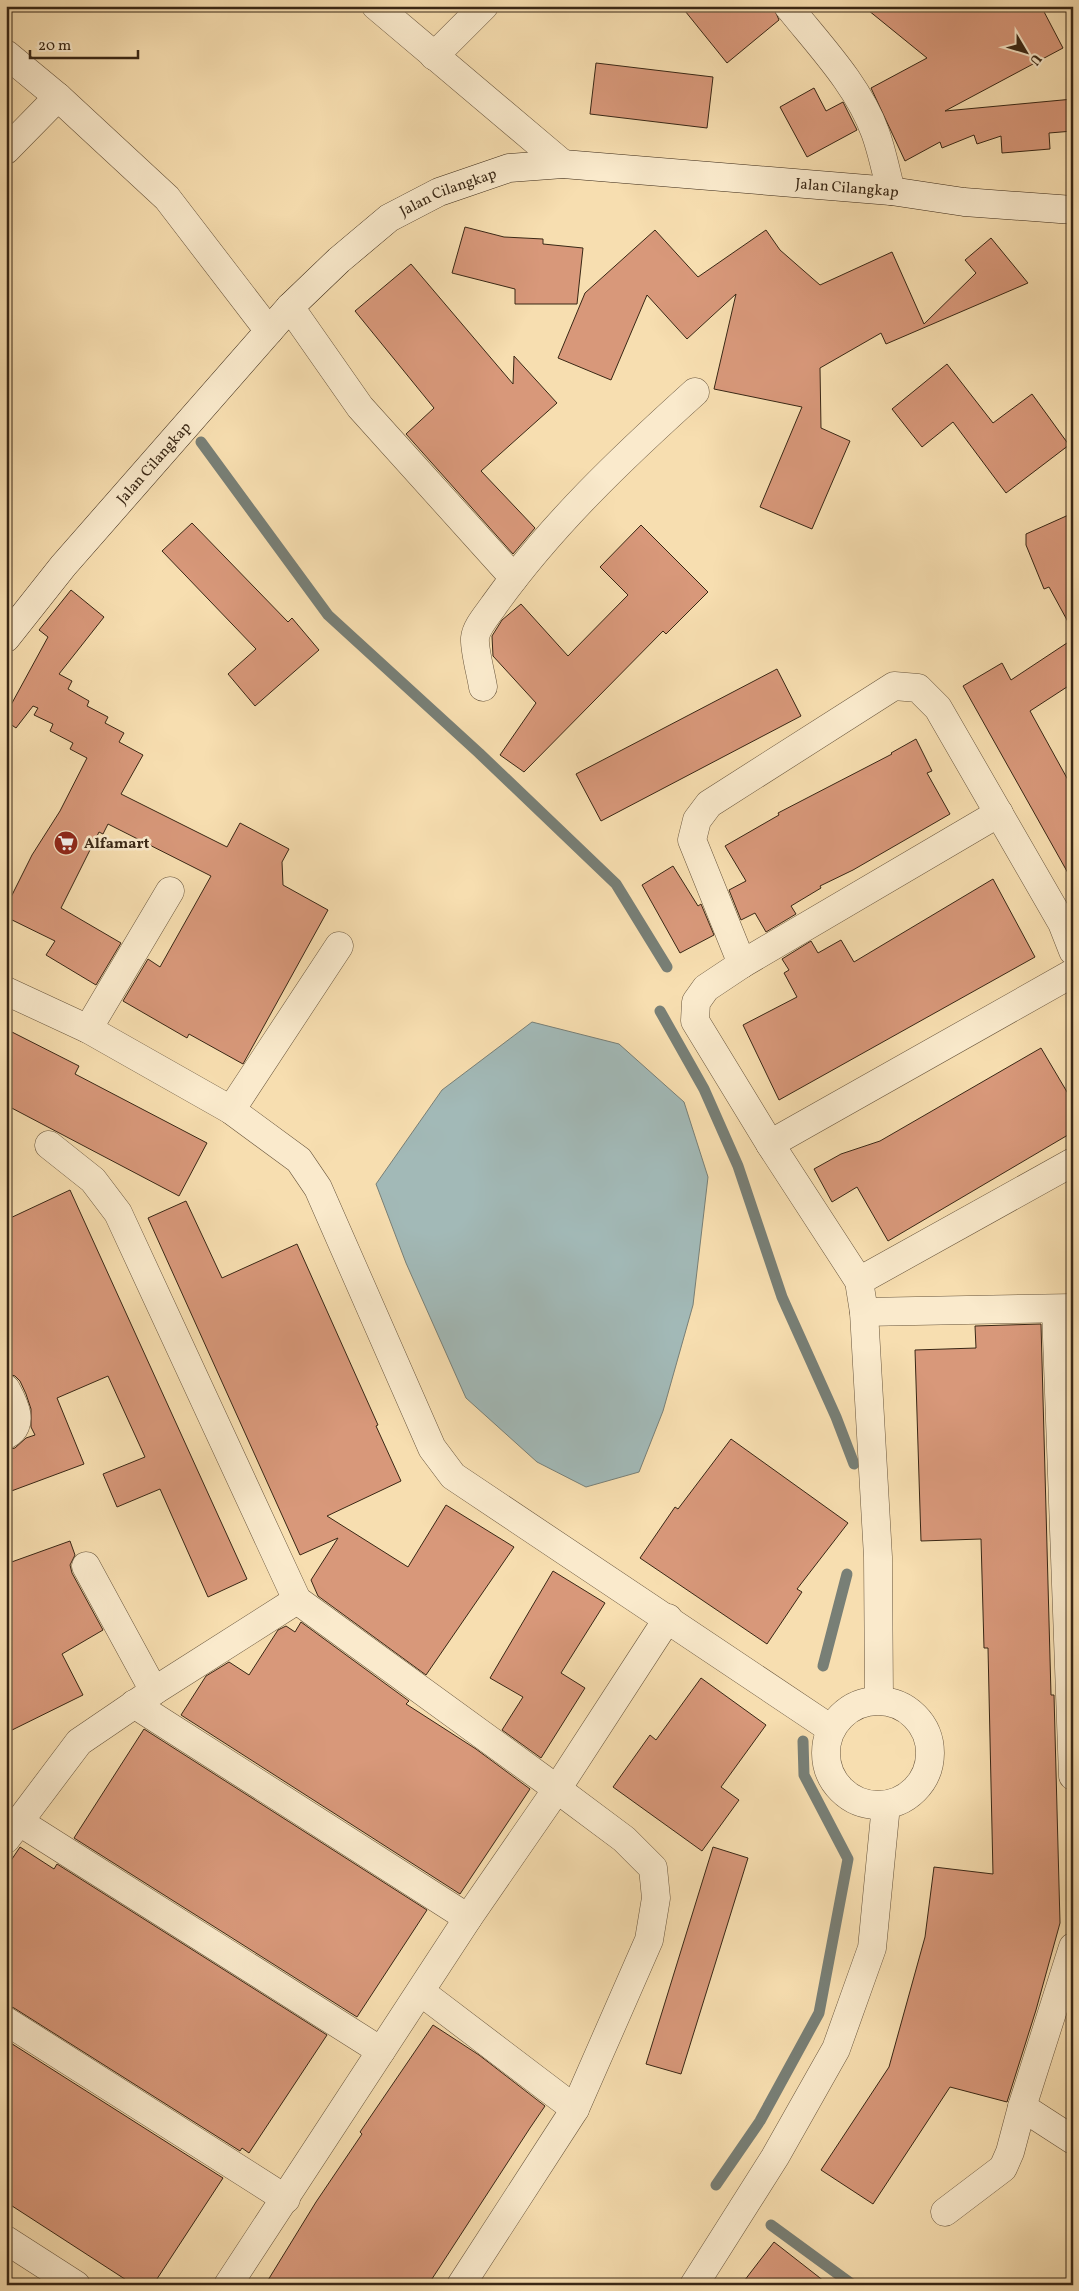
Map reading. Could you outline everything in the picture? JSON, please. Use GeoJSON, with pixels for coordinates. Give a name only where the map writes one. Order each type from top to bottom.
{"type":"FeatureCollection","features":[{"type":"Feature","properties":{"kind":"street"},"geometry":{"type":"LineString","coordinates":[[376,6],[563,164]]}},
{"type":"Feature","properties":{"kind":"street"},"geometry":{"type":"LineString","coordinates":[[434,56],[484,6]]}},
{"type":"Feature","properties":{"kind":"street"},"geometry":{"type":"LineString","coordinates":[[788,6],[840,72],[862,106],[874,131],[891,191]]}},
{"type":"Feature","properties":{"kind":"street"},"geometry":{"type":"LineString","coordinates":[[6,54],[58,98],[167,198],[269,331]]}},
{"type":"Feature","properties":{"kind":"street"},"geometry":{"type":"LineString","coordinates":[[6,150],[58,98]]}},
{"type":"Feature","properties":{"kind":"street","name":"Jalan Cilangkap"},"geometry":{"type":"LineString","coordinates":[[6,638],[63,566],[290,307],[339,260],[390,218],[430,196],[509,168],[563,164],[891,191],[964,202],[1073,210]]}},
{"type":"Feature","properties":{"kind":"street"},"geometry":{"type":"LineString","coordinates":[[290,307],[360,407],[514,578]]}},
{"type":"Feature","properties":{"kind":"street"},"geometry":{"type":"LineString","coordinates":[[483,687],[475,637],[484,620],[514,578],[571,512],[628,452],[695,392]]}},
{"type":"Feature","properties":{"kind":"street"},"geometry":{"type":"LineString","coordinates":[[742,964],[692,840],[697,820],[709,804],[894,686],[918,688],[938,708],[1062,922],[1073,951]]}},
{"type":"Feature","properties":{"kind":"street"},"geometry":{"type":"LineString","coordinates":[[879,1700],[878,1557],[864,1312],[859,1281],[770,1144],[695,1021],[696,1002],[706,988],[742,964],[999,813]]}},
{"type":"Feature","properties":{"kind":"street"},"geometry":{"type":"LineString","coordinates":[[88,1029],[170,891]]}},
{"type":"Feature","properties":{"kind":"street"},"geometry":{"type":"LineString","coordinates":[[231,1110],[339,946]]}},
{"type":"Feature","properties":{"kind":"street"},"geometry":{"type":"LineString","coordinates":[[770,1144],[1073,973]]}},
{"type":"Feature","properties":{"kind":"street"},"geometry":{"type":"LineString","coordinates":[[6,991],[88,1029],[231,1110],[299,1160],[318,1188],[432,1448],[454,1476],[831,1729]]}},
{"type":"Feature","properties":{"kind":"street"},"geometry":{"type":"LineString","coordinates":[[49,1145],[93,1180],[118,1213],[297,1600],[624,1839],[653,1868],[656,1898],[649,1940],[575,2109],[461,2285]]}},
{"type":"Feature","properties":{"kind":"street"},"geometry":{"type":"LineString","coordinates":[[859,1281],[1073,1162]]}},
{"type":"Feature","properties":{"kind":"street"},"geometry":{"type":"LineString","coordinates":[[864,1312],[1064,1309],[1073,1776]]}},
{"type":"Feature","properties":{"kind":"street"},"geometry":{"type":"LineString","coordinates":[[6,1389],[16,1410],[16,1423],[10,1433],[6,1434]]}},
{"type":"Feature","properties":{"kind":"street"},"geometry":{"type":"LineString","coordinates":[[86,1566],[144,1697],[468,1918]]}},
{"type":"Feature","properties":{"kind":"street"},"geometry":{"type":"LineString","coordinates":[[297,1600],[144,1697],[79,1742],[12,1830],[381,2051]]}},
{"type":"Feature","properties":{"kind":"street"},"geometry":{"type":"LineString","coordinates":[[228,2285],[468,1918],[557,1789],[668,1618]]}},
{"type":"Feature","properties":{"kind":"street"},"geometry":{"type":"LineString","coordinates":[[879,1700],[904,1707],[923,1725],[930,1749],[926,1774],[910,1795],[886,1805],[858,1802],[835,1784],[825,1757],[831,1729],[851,1708],[879,1700]]}},
{"type":"Feature","properties":{"kind":"street"},"geometry":{"type":"LineString","coordinates":[[694,2285],[776,2157],[836,2049],[872,1948],[886,1805]]}},
{"type":"Feature","properties":{"kind":"street"},"geometry":{"type":"LineString","coordinates":[[945,2212],[1003,2168],[1010,2152],[1022,2107],[1073,1947]]}},
{"type":"Feature","properties":{"kind":"street"},"geometry":{"type":"LineString","coordinates":[[421,1992],[575,2109]]}},
{"type":"Feature","properties":{"kind":"street"},"geometry":{"type":"LineString","coordinates":[[6,2021],[286,2199]]}},
{"type":"Feature","properties":{"kind":"street"},"geometry":{"type":"LineString","coordinates":[[1022,2107],[1073,2140]]}},
{"type":"Feature","properties":{"kind":"street"},"geometry":{"type":"LineString","coordinates":[[6,2240],[76,2285]]}},
{"type":"Feature","properties":{"kind":"water"},"geometry":{"type":"Polygon","coordinates":[[[532,1022],[619,1044],[684,1102],[708,1177],[693,1305],[663,1411],[639,1472],[586,1487],[537,1462],[466,1398],[406,1263],[376,1184],[442,1090],[532,1022]]]}},
{"type":"Feature","properties":{"kind":"building"},"geometry":{"type":"Polygon","coordinates":[[[681,6],[773,6],[779,20],[727,63],[681,6]]]}},
{"type":"Feature","properties":{"kind":"building"},"geometry":{"type":"Polygon","coordinates":[[[863,6],[1041,6],[1063,48],[945,111],[1073,99],[1073,131],[1049,133],[1050,149],[1002,153],[1001,136],[977,144],[974,135],[942,148],[940,142],[905,161],[871,88],[927,58],[863,6]]]}},
{"type":"Feature","properties":{"kind":"building"},"geometry":{"type":"Polygon","coordinates":[[[596,63],[713,77],[707,128],[590,114],[596,63]]]}},
{"type":"Feature","properties":{"kind":"building"},"geometry":{"type":"Polygon","coordinates":[[[814,88],[826,111],[843,102],[857,130],[807,157],[780,107],[814,88]]]}},
{"type":"Feature","properties":{"kind":"building"},"geometry":{"type":"Polygon","coordinates":[[[465,227],[504,237],[543,239],[543,244],[583,248],[577,304],[515,304],[515,289],[452,273],[465,227]]]}},
{"type":"Feature","properties":{"kind":"building"},"geometry":{"type":"Polygon","coordinates":[[[655,230],[698,277],[766,230],[780,250],[820,285],[892,252],[924,324],[976,273],[965,260],[991,238],[1028,283],[886,344],[881,333],[820,368],[821,428],[850,441],[812,529],[760,507],[802,407],[714,389],[736,294],[687,339],[647,295],[611,380],[558,358],[585,293],[655,230]]]}},
{"type":"Feature","properties":{"kind":"building"},"geometry":{"type":"Polygon","coordinates":[[[411,264],[513,384],[514,356],[557,403],[481,471],[535,528],[513,554],[406,434],[434,408],[355,311],[411,264]]]}},
{"type":"Feature","properties":{"kind":"building"},"geometry":{"type":"Polygon","coordinates":[[[947,364],[993,423],[1032,394],[1069,445],[1006,493],[953,422],[922,447],[892,409],[947,364]]]}},
{"type":"Feature","properties":{"kind":"building"},"geometry":{"type":"Polygon","coordinates":[[[1073,513],[1073,631],[1049,587],[1044,589],[1026,545],[1026,534],[1073,513]]]}},
{"type":"Feature","properties":{"kind":"building"},"geometry":{"type":"Polygon","coordinates":[[[192,523],[288,622],[292,618],[319,650],[255,706],[228,674],[256,649],[162,551],[192,523]]]}},
{"type":"Feature","properties":{"kind":"building"},"geometry":{"type":"Polygon","coordinates":[[[641,525],[708,592],[666,634],[663,631],[524,772],[500,755],[536,703],[493,656],[492,636],[502,620],[521,604],[568,656],[628,595],[600,567],[641,525]]]}},
{"type":"Feature","properties":{"kind":"building"},"geometry":{"type":"Polygon","coordinates":[[[71,590],[104,617],[59,674],[72,681],[68,689],[89,701],[87,706],[108,717],[105,723],[124,733],[119,742],[143,755],[121,794],[227,847],[240,823],[289,849],[282,862],[283,885],[328,910],[243,1064],[189,1034],[187,1038],[123,1001],[148,959],[160,967],[211,876],[108,824],[103,834],[99,832],[61,908],[121,943],[96,985],[46,955],[55,941],[6,917],[6,907],[32,855],[60,811],[87,758],[70,749],[73,743],[50,731],[53,724],[34,715],[38,708],[33,706],[16,728],[6,721],[6,714],[48,637],[39,630],[71,590]]]}},
{"type":"Feature","properties":{"kind":"building"},"geometry":{"type":"Polygon","coordinates":[[[1073,639],[1073,683],[1030,711],[1073,789],[1073,882],[963,686],[1002,663],[1011,680],[1073,639]]]}},
{"type":"Feature","properties":{"kind":"building"},"geometry":{"type":"Polygon","coordinates":[[[777,669],[801,716],[601,821],[576,774],[777,669]]]}},
{"type":"Feature","properties":{"kind":"building"},"geometry":{"type":"Polygon","coordinates":[[[916,739],[932,771],[927,773],[950,814],[853,870],[820,886],[821,888],[791,906],[796,914],[766,932],[755,913],[741,920],[729,890],[746,881],[725,846],[779,815],[778,813],[892,754],[916,739]]]}},
{"type":"Feature","properties":{"kind":"building"},"geometry":{"type":"Polygon","coordinates":[[[673,866],[698,906],[701,904],[714,935],[680,953],[642,885],[673,866]]]}},
{"type":"Feature","properties":{"kind":"building"},"geometry":{"type":"Polygon","coordinates":[[[993,879],[1035,957],[779,1100],[743,1025],[797,997],[784,973],[789,970],[782,959],[811,941],[818,953],[841,940],[854,962],[993,879]]]}},
{"type":"Feature","properties":{"kind":"building"},"geometry":{"type":"Polygon","coordinates":[[[6,1029],[79,1066],[75,1074],[207,1143],[179,1196],[6,1105],[6,1029]]]}},
{"type":"Feature","properties":{"kind":"building"},"geometry":{"type":"Polygon","coordinates":[[[1041,1048],[1073,1102],[1073,1132],[888,1241],[857,1187],[832,1202],[814,1169],[841,1154],[880,1141],[1041,1048]]]}},
{"type":"Feature","properties":{"kind":"building"},"geometry":{"type":"Polygon","coordinates":[[[70,1190],[247,1579],[208,1597],[160,1489],[117,1507],[103,1474],[145,1457],[108,1376],[57,1398],[84,1464],[6,1493],[6,1450],[15,1448],[26,1438],[35,1435],[31,1427],[31,1409],[26,1394],[20,1381],[15,1376],[8,1374],[6,1369],[6,1220],[70,1190]]]}},
{"type":"Feature","properties":{"kind":"building"},"geometry":{"type":"Polygon","coordinates":[[[186,1201],[222,1278],[297,1244],[401,1481],[327,1516],[408,1567],[446,1505],[514,1547],[426,1675],[318,1596],[311,1580],[338,1538],[300,1555],[148,1218],[186,1201]]]}},
{"type":"Feature","properties":{"kind":"building"},"geometry":{"type":"Polygon","coordinates":[[[1041,1324],[1051,1695],[1054,1695],[1060,1923],[1036,2010],[1007,2102],[950,2087],[873,2204],[821,2170],[889,2067],[925,1937],[934,1867],[993,1874],[988,1648],[984,1648],[981,1539],[921,1541],[915,1350],[976,1348],[975,1326],[1041,1324]]]}},
{"type":"Feature","properties":{"kind":"building"},"geometry":{"type":"Polygon","coordinates":[[[731,1439],[848,1523],[797,1589],[802,1592],[767,1644],[640,1558],[675,1507],[678,1509],[731,1439]]]}},
{"type":"Feature","properties":{"kind":"building"},"geometry":{"type":"Polygon","coordinates":[[[70,1541],[75,1555],[70,1565],[72,1573],[103,1630],[62,1654],[83,1695],[6,1733],[6,1564],[70,1541]]]}},
{"type":"Feature","properties":{"kind":"building"},"geometry":{"type":"Polygon","coordinates":[[[553,1571],[605,1603],[561,1673],[585,1688],[541,1758],[502,1730],[523,1697],[490,1678],[553,1571]]]}},
{"type":"Feature","properties":{"kind":"building"},"geometry":{"type":"Polygon","coordinates":[[[301,1622],[409,1701],[406,1704],[476,1749],[530,1789],[460,1894],[181,1715],[206,1676],[229,1662],[249,1675],[278,1630],[286,1626],[295,1632],[301,1622]]]}},
{"type":"Feature","properties":{"kind":"building"},"geometry":{"type":"Polygon","coordinates":[[[701,1678],[766,1725],[721,1787],[739,1800],[702,1851],[613,1787],[650,1735],[656,1740],[701,1678]]]}},
{"type":"Feature","properties":{"kind":"building"},"geometry":{"type":"Polygon","coordinates":[[[144,1729],[427,1910],[357,2017],[74,1838],[144,1729]]]}},
{"type":"Feature","properties":{"kind":"building"},"geometry":{"type":"Polygon","coordinates":[[[20,1847],[54,1869],[57,1864],[327,2035],[249,2153],[242,2148],[240,2151],[14,2008],[6,2005],[6,1868],[20,1847]]]}},
{"type":"Feature","properties":{"kind":"building"},"geometry":{"type":"Polygon","coordinates":[[[713,1847],[748,1858],[681,2074],[646,2064],[713,1847]]]}},
{"type":"Feature","properties":{"kind":"building"},"geometry":{"type":"Polygon","coordinates":[[[433,2025],[479,2055],[545,2106],[428,2285],[265,2285],[316,2202],[362,2134],[360,2132],[433,2025]]]}},
{"type":"Feature","properties":{"kind":"building"},"geometry":{"type":"Polygon","coordinates":[[[6,2040],[223,2178],[153,2285],[134,2285],[6,2202],[6,2040]]]}},
{"type":"Feature","properties":{"kind":"building"},"geometry":{"type":"Polygon","coordinates":[[[774,2242],[829,2285],[741,2285],[774,2242]]]}},
{"type":"Feature","properties":{"kind":"waterway"},"geometry":{"type":"LineString","coordinates":[[201,442],[328,615],[479,753],[616,884],[667,967]]}},
{"type":"Feature","properties":{"kind":"waterway"},"geometry":{"type":"LineString","coordinates":[[660,1011],[704,1089],[738,1166],[782,1297],[836,1417],[854,1464]]}},
{"type":"Feature","properties":{"kind":"waterway"},"geometry":{"type":"LineString","coordinates":[[823,1666],[847,1574]]}},
{"type":"Feature","properties":{"kind":"waterway"},"geometry":{"type":"LineString","coordinates":[[716,2185],[760,2121],[819,2013],[848,1859],[804,1775],[803,1741]]}},
{"type":"Feature","properties":{"kind":"waterway"},"geometry":{"type":"LineString","coordinates":[[771,2225],[853,2285]]}},
{"type":"Feature","properties":{"kind":"place","name":"Alfamart"},"geometry":{"type":"Point","coordinates":[66,843]}}]}
